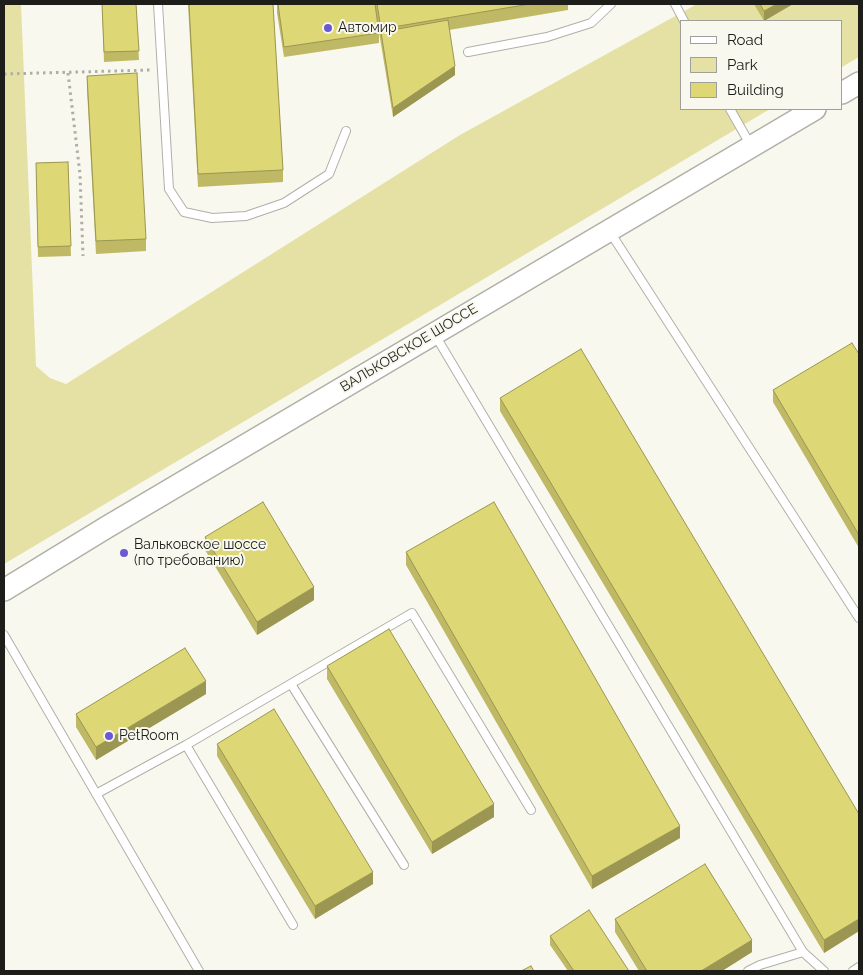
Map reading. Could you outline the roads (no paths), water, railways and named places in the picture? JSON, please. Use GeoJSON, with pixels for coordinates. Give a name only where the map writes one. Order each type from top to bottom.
{"type":"FeatureCollection","features":[{"type":"Feature","properties":{"kind":"main road"},"geometry":{"type":"LineString","coordinates":[[843,92],[859,83]]}},
{"type":"Feature","properties":{"kind":"main road","name":"ВАЛЬКОВСКОЕ ШОССЕ"},"geometry":{"type":"LineString","coordinates":[[4,590],[107,526],[813,110]]}},
{"type":"Feature","properties":{"kind":"lane"},"geometry":{"type":"LineString","coordinates":[[158,4],[169,189],[184,212],[212,218],[246,216],[284,203],[329,174],[346,131]]}},
{"type":"Feature","properties":{"kind":"lane"},"geometry":{"type":"LineString","coordinates":[[468,52],[547,37],[591,24],[611,4]]}},
{"type":"Feature","properties":{"kind":"lane"},"geometry":{"type":"LineString","coordinates":[[675,4],[683,20]]}},
{"type":"Feature","properties":{"kind":"lane"},"geometry":{"type":"LineString","coordinates":[[731,110],[750,146]]}},
{"type":"Feature","properties":{"kind":"lane"},"geometry":{"type":"LineString","coordinates":[[609,230],[859,618]]}},
{"type":"Feature","properties":{"kind":"lane"},"geometry":{"type":"LineString","coordinates":[[434,334],[803,952],[824,971]]}},
{"type":"Feature","properties":{"kind":"lane"},"geometry":{"type":"LineString","coordinates":[[96,794],[186,745],[412,613],[531,810]]}},
{"type":"Feature","properties":{"kind":"lane"},"geometry":{"type":"LineString","coordinates":[[4,635],[198,971]]}},
{"type":"Feature","properties":{"kind":"lane"},"geometry":{"type":"LineString","coordinates":[[291,684],[404,865]]}},
{"type":"Feature","properties":{"kind":"lane"},"geometry":{"type":"LineString","coordinates":[[186,745],[293,925]]}},
{"type":"Feature","properties":{"kind":"lane"},"geometry":{"type":"LineString","coordinates":[[748,971],[762,968],[803,952]]}},
{"type":"Feature","properties":{"kind":"lane"},"geometry":{"type":"LineString","coordinates":[[854,971],[859,968]]}},
{"type":"Feature","properties":{"kind":"place","name":"Автомир"},"geometry":{"type":"Point","coordinates":[328,28]}},
{"type":"Feature","properties":{"kind":"place","name":"Вальковское шоссе (по требованию)"},"geometry":{"type":"Point","coordinates":[124,553]}},
{"type":"Feature","properties":{"kind":"place","name":"PetRoom"},"geometry":{"type":"Point","coordinates":[109,736]}}]}
